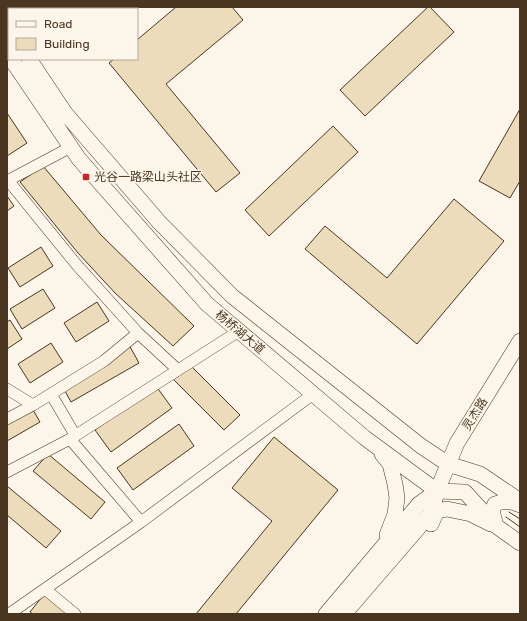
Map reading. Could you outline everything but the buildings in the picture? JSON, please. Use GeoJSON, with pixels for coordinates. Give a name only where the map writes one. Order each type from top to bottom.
{"type":"FeatureCollection","features":[{"type":"Feature","properties":{"kind":"main road","name":"杨桥湖大道"},"geometry":{"type":"LineString","coordinates":[[12,60],[79,159],[207,304],[365,438],[437,491]]}},
{"type":"Feature","properties":{"kind":"main road","name":"杨桥湖大道"},"geometry":{"type":"LineString","coordinates":[[30,60],[70,119],[159,222],[232,296],[421,446],[448,464],[480,474],[520,501]]}},
{"type":"Feature","properties":{"kind":"main road","name":"灵杰路"},"geometry":{"type":"LineString","coordinates":[[389,561],[432,512],[437,491],[457,443],[520,341]]}},
{"type":"Feature","properties":{"kind":"main road"},"geometry":{"type":"LineString","coordinates":[[375,446],[390,464],[397,498],[395,514],[381,548]]}},
{"type":"Feature","properties":{"kind":"main road"},"geometry":{"type":"LineString","coordinates":[[326,614],[419,504],[437,491],[465,492],[496,526]]}},
{"type":"Feature","properties":{"kind":"main road"},"geometry":{"type":"LineString","coordinates":[[496,526],[492,511],[495,504],[501,501],[513,502],[520,505]]}},
{"type":"Feature","properties":{"kind":"main road"},"geometry":{"type":"LineString","coordinates":[[344,614],[389,561],[429,529],[437,511],[447,509],[471,514],[496,526],[520,543]]}},
{"type":"Feature","properties":{"kind":"street"},"geometry":{"type":"LineString","coordinates":[[71,147],[7,180],[76,264],[138,333],[178,370]]}},
{"type":"Feature","properties":{"kind":"street"},"geometry":{"type":"LineString","coordinates":[[7,472],[73,437],[239,331]]}},
{"type":"Feature","properties":{"kind":"street"},"geometry":{"type":"LineString","coordinates":[[7,419],[33,405],[104,361],[138,333]]}},
{"type":"Feature","properties":{"kind":"street"},"geometry":{"type":"LineString","coordinates":[[7,389],[33,405]]}},
{"type":"Feature","properties":{"kind":"street"},"geometry":{"type":"LineString","coordinates":[[51,394],[73,437],[141,522]]}},
{"type":"Feature","properties":{"kind":"street"},"geometry":{"type":"LineString","coordinates":[[9,614],[141,522],[313,394]]}},
{"type":"Feature","properties":{"kind":"street"},"geometry":{"type":"LineString","coordinates":[[45,589],[75,614]]}},
{"type":"Feature","properties":{"kind":"tram line"},"geometry":{"type":"LineString","coordinates":[[509,512],[520,519]]}},
{"type":"Feature","properties":{"kind":"tram line"},"geometry":{"type":"LineString","coordinates":[[506,517],[520,527]]}},
{"type":"Feature","properties":{"kind":"place","name":"光谷一路梁山头社区"},"geometry":{"type":"Point","coordinates":[86,177]}}]}
